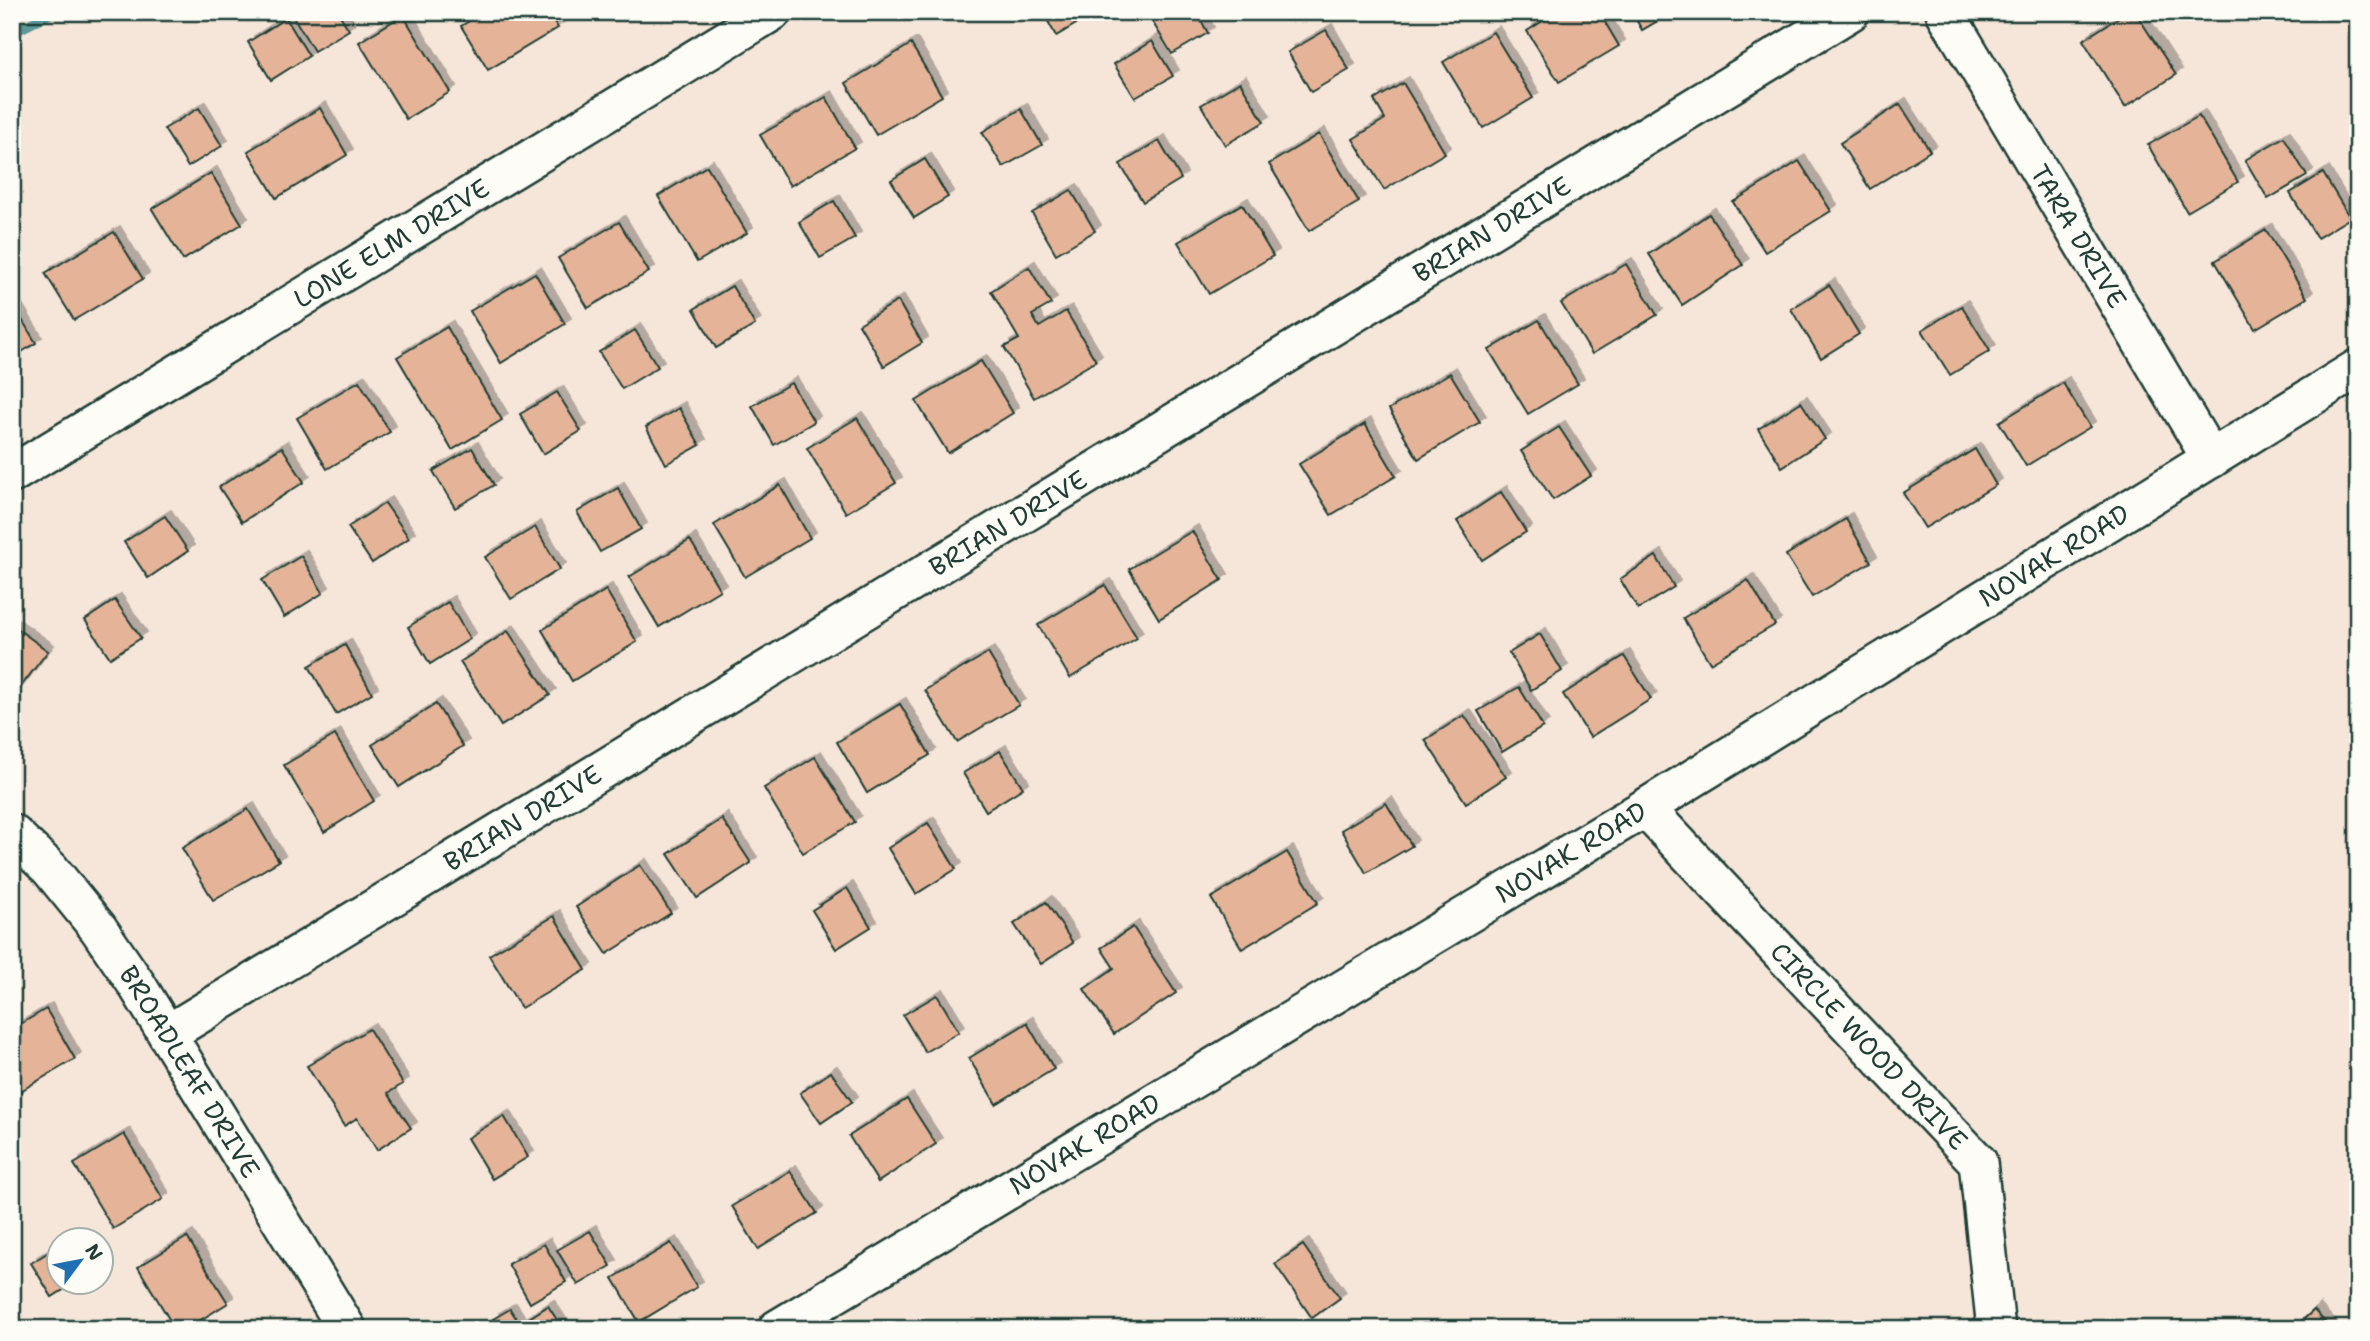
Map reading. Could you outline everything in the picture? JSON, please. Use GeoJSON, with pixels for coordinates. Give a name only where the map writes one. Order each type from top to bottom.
{"type":"FeatureCollection","features":[{"type":"Feature","properties":{"kind":"street","name":"LONE ELM DRIVE"},"geometry":{"type":"LineString","coordinates":[[12,474],[772,12]]}},
{"type":"Feature","properties":{"kind":"street","name":"BRIAN DRIVE"},"geometry":{"type":"LineString","coordinates":[[167,1034],[1850,12]]}},
{"type":"Feature","properties":{"kind":"street","name":"TARA DRIVE"},"geometry":{"type":"LineString","coordinates":[[1945,12],[2211,459]]}},
{"type":"Feature","properties":{"kind":"street","name":"NOVAK ROAD"},"geometry":{"type":"LineString","coordinates":[[777,1329],[1645,808],[2358,368]]}},
{"type":"Feature","properties":{"kind":"street","name":"CIRCLE WOOD DRIVE"},"geometry":{"type":"LineString","coordinates":[[1645,808],[1978,1162],[1996,1329]]}},
{"type":"Feature","properties":{"kind":"street","name":"BROADLEAF DRIVE"},"geometry":{"type":"LineString","coordinates":[[12,833],[50,869],[98,928],[167,1034],[347,1329]]}},
{"type":"Feature","properties":{"kind":"building"},"geometry":{"type":"Polygon","coordinates":[[[338,12],[349,30],[314,51],[291,13],[338,12]]]}},
{"type":"Feature","properties":{"kind":"building"},"geometry":{"type":"Polygon","coordinates":[[[484,12],[548,12],[558,28],[488,70],[461,26],[484,12]]]}},
{"type":"Feature","properties":{"kind":"building"},"geometry":{"type":"Polygon","coordinates":[[[1043,12],[1096,12],[1056,36],[1043,12]]]}},
{"type":"Feature","properties":{"kind":"building"},"geometry":{"type":"Polygon","coordinates":[[[1160,12],[1196,12],[1208,33],[1172,54],[1150,18],[1160,12]]]}},
{"type":"Feature","properties":{"kind":"building"},"geometry":{"type":"Polygon","coordinates":[[[1557,12],[1599,12],[1619,46],[1559,82],[1527,31],[1557,12]]]}},
{"type":"Feature","properties":{"kind":"building"},"geometry":{"type":"Polygon","coordinates":[[[1632,12],[1673,12],[1642,30],[1632,12]]]}},
{"type":"Feature","properties":{"kind":"building"},"geometry":{"type":"Polygon","coordinates":[[[2127,12],[2135,12],[2176,75],[2125,107],[2083,40],[2127,12]]]}},
{"type":"Feature","properties":{"kind":"building"},"geometry":{"type":"Polygon","coordinates":[[[403,15],[450,92],[406,119],[359,42],[403,15]]]}},
{"type":"Feature","properties":{"kind":"building"},"geometry":{"type":"Polygon","coordinates":[[[286,18],[309,56],[271,80],[248,42],[286,18]]]}},
{"type":"Feature","properties":{"kind":"building"},"geometry":{"type":"Polygon","coordinates":[[[1326,30],[1349,70],[1311,92],[1288,52],[1326,30]]]}},
{"type":"Feature","properties":{"kind":"building"},"geometry":{"type":"Polygon","coordinates":[[[1493,32],[1533,98],[1483,128],[1443,62],[1493,32]]]}},
{"type":"Feature","properties":{"kind":"building"},"geometry":{"type":"Polygon","coordinates":[[[1152,41],[1173,76],[1135,98],[1114,64],[1152,41]]]}},
{"type":"Feature","properties":{"kind":"building"},"geometry":{"type":"Polygon","coordinates":[[[911,44],[942,96],[876,135],[846,83],[911,44]]]}},
{"type":"Feature","properties":{"kind":"building"},"geometry":{"type":"Polygon","coordinates":[[[1240,82],[1264,122],[1225,145],[1201,105],[1240,82]]]}},
{"type":"Feature","properties":{"kind":"building"},"geometry":{"type":"Polygon","coordinates":[[[1403,83],[1445,153],[1384,190],[1353,139],[1385,119],[1374,100],[1403,83]]]}},
{"type":"Feature","properties":{"kind":"building"},"geometry":{"type":"Polygon","coordinates":[[[826,97],[855,148],[790,186],[760,135],[826,97]]]}},
{"type":"Feature","properties":{"kind":"building"},"geometry":{"type":"Polygon","coordinates":[[[1900,104],[1930,151],[1870,189],[1840,143],[1900,104]]]}},
{"type":"Feature","properties":{"kind":"building"},"geometry":{"type":"Polygon","coordinates":[[[199,108],[222,146],[188,167],[164,129],[199,108]]]}},
{"type":"Feature","properties":{"kind":"building"},"geometry":{"type":"Polygon","coordinates":[[[320,108],[347,155],[276,198],[248,151],[320,108]]]}},
{"type":"Feature","properties":{"kind":"building"},"geometry":{"type":"Polygon","coordinates":[[[1021,109],[1042,145],[1003,167],[982,132],[1021,109]]]}},
{"type":"Feature","properties":{"kind":"building"},"geometry":{"type":"Polygon","coordinates":[[[2199,116],[2238,182],[2187,212],[2148,145],[2199,116]]]}},
{"type":"Feature","properties":{"kind":"building"},"geometry":{"type":"Polygon","coordinates":[[[1319,134],[1359,202],[1309,231],[1269,164],[1319,134]]]}},
{"type":"Feature","properties":{"kind":"building"},"geometry":{"type":"Polygon","coordinates":[[[2284,137],[2307,176],[2268,199],[2245,160],[2284,137]]]}},
{"type":"Feature","properties":{"kind":"building"},"geometry":{"type":"Polygon","coordinates":[[[1159,141],[1181,179],[1143,202],[1120,164],[1159,141]]]}},
{"type":"Feature","properties":{"kind":"building"},"geometry":{"type":"Polygon","coordinates":[[[925,159],[948,197],[914,218],[891,180],[925,159]]]}},
{"type":"Feature","properties":{"kind":"building"},"geometry":{"type":"Polygon","coordinates":[[[1799,161],[1831,211],[1765,252],[1733,202],[1799,161]]]}},
{"type":"Feature","properties":{"kind":"building"},"geometry":{"type":"Polygon","coordinates":[[[707,166],[747,233],[697,262],[658,196],[707,166]]]}},
{"type":"Feature","properties":{"kind":"building"},"geometry":{"type":"Polygon","coordinates":[[[211,173],[242,224],[183,260],[152,209],[211,173]]]}},
{"type":"Feature","properties":{"kind":"building"},"geometry":{"type":"Polygon","coordinates":[[[2323,173],[2350,218],[2317,238],[2290,193],[2323,173]]]}},
{"type":"Feature","properties":{"kind":"building"},"geometry":{"type":"Polygon","coordinates":[[[1071,190],[1095,231],[1056,254],[1032,213],[1071,190]]]}},
{"type":"Feature","properties":{"kind":"building"},"geometry":{"type":"Polygon","coordinates":[[[834,201],[855,238],[820,258],[799,222],[834,201]]]}},
{"type":"Feature","properties":{"kind":"building"},"geometry":{"type":"Polygon","coordinates":[[[1242,204],[1273,256],[1209,294],[1178,242],[1242,204]]]}},
{"type":"Feature","properties":{"kind":"building"},"geometry":{"type":"Polygon","coordinates":[[[1709,214],[1743,265],[1682,305],[1649,254],[1709,214]]]}},
{"type":"Feature","properties":{"kind":"building"},"geometry":{"type":"Polygon","coordinates":[[[619,222],[649,272],[588,308],[558,258],[619,222]]]}},
{"type":"Feature","properties":{"kind":"building"},"geometry":{"type":"Polygon","coordinates":[[[2266,230],[2307,298],[2255,329],[2215,261],[2266,230]]]}},
{"type":"Feature","properties":{"kind":"building"},"geometry":{"type":"Polygon","coordinates":[[[114,232],[143,279],[74,320],[45,273],[114,232]]]}},
{"type":"Feature","properties":{"kind":"building"},"geometry":{"type":"Polygon","coordinates":[[[1626,264],[1657,315],[1592,354],[1561,303],[1626,264]]]}},
{"type":"Feature","properties":{"kind":"building"},"geometry":{"type":"Polygon","coordinates":[[[1029,267],[1051,304],[1032,315],[1039,327],[1066,311],[1096,361],[1034,398],[1004,347],[1019,339],[991,291],[1029,267]]]}},
{"type":"Feature","properties":{"kind":"building"},"geometry":{"type":"Polygon","coordinates":[[[535,273],[565,324],[501,363],[470,311],[535,273]]]}},
{"type":"Feature","properties":{"kind":"building"},"geometry":{"type":"Polygon","coordinates":[[[1829,285],[1859,334],[1821,358],[1791,309],[1829,285]]]}},
{"type":"Feature","properties":{"kind":"building"},"geometry":{"type":"Polygon","coordinates":[[[732,286],[755,325],[716,348],[694,309],[732,286]]]}},
{"type":"Feature","properties":{"kind":"building"},"geometry":{"type":"Polygon","coordinates":[[[898,301],[922,343],[884,366],[859,324],[898,301]]]}},
{"type":"Feature","properties":{"kind":"building"},"geometry":{"type":"Polygon","coordinates":[[[12,303],[36,343],[12,358],[12,303]]]}},
{"type":"Feature","properties":{"kind":"building"},"geometry":{"type":"Polygon","coordinates":[[[1962,306],[1990,351],[1950,375],[1922,330],[1962,306]]]}},
{"type":"Feature","properties":{"kind":"building"},"geometry":{"type":"Polygon","coordinates":[[[1539,320],[1578,384],[1528,414],[1489,350],[1539,320]]]}},
{"type":"Feature","properties":{"kind":"building"},"geometry":{"type":"Polygon","coordinates":[[[447,327],[502,420],[452,450],[397,357],[447,327]]]}},
{"type":"Feature","properties":{"kind":"building"},"geometry":{"type":"Polygon","coordinates":[[[635,330],[658,367],[622,389],[599,352],[635,330]]]}},
{"type":"Feature","properties":{"kind":"building"},"geometry":{"type":"Polygon","coordinates":[[[981,361],[1013,413],[948,453],[916,401],[981,361]]]}},
{"type":"Feature","properties":{"kind":"building"},"geometry":{"type":"Polygon","coordinates":[[[1450,373],[1480,422],[1418,459],[1389,409],[1450,373]]]}},
{"type":"Feature","properties":{"kind":"building"},"geometry":{"type":"Polygon","coordinates":[[[359,381],[390,432],[327,469],[297,418],[359,381]]]}},
{"type":"Feature","properties":{"kind":"building"},"geometry":{"type":"Polygon","coordinates":[[[791,383],[814,422],[774,445],[752,406],[791,383]]]}},
{"type":"Feature","properties":{"kind":"building"},"geometry":{"type":"Polygon","coordinates":[[[2063,383],[2090,427],[2026,466],[1999,422],[2063,383]]]}},
{"type":"Feature","properties":{"kind":"building"},"geometry":{"type":"Polygon","coordinates":[[[557,392],[581,431],[543,454],[520,414],[557,392]]]}},
{"type":"Feature","properties":{"kind":"building"},"geometry":{"type":"Polygon","coordinates":[[[1801,402],[1825,439],[1782,467],[1758,429],[1801,402]]]}},
{"type":"Feature","properties":{"kind":"building"},"geometry":{"type":"Polygon","coordinates":[[[679,408],[700,445],[666,464],[646,427],[679,408]]]}},
{"type":"Feature","properties":{"kind":"building"},"geometry":{"type":"Polygon","coordinates":[[[857,418],[896,483],[846,513],[807,448],[857,418]]]}},
{"type":"Feature","properties":{"kind":"building"},"geometry":{"type":"Polygon","coordinates":[[[1365,424],[1396,476],[1331,515],[1299,464],[1365,424]]]}},
{"type":"Feature","properties":{"kind":"building"},"geometry":{"type":"Polygon","coordinates":[[[1559,427],[1591,476],[1553,500],[1521,451],[1559,427]]]}},
{"type":"Feature","properties":{"kind":"building"},"geometry":{"type":"Polygon","coordinates":[[[282,447],[304,482],[242,522],[219,487],[282,447]]]}},
{"type":"Feature","properties":{"kind":"building"},"geometry":{"type":"Polygon","coordinates":[[[472,448],[494,485],[455,508],[433,471],[472,448]]]}},
{"type":"Feature","properties":{"kind":"building"},"geometry":{"type":"Polygon","coordinates":[[[1975,449],[1996,485],[1925,528],[1903,493],[1975,449]]]}},
{"type":"Feature","properties":{"kind":"building"},"geometry":{"type":"Polygon","coordinates":[[[780,485],[810,538],[745,577],[714,525],[780,485]]]}},
{"type":"Feature","properties":{"kind":"building"},"geometry":{"type":"Polygon","coordinates":[[[618,488],[641,529],[600,552],[577,512],[618,488]]]}},
{"type":"Feature","properties":{"kind":"building"},"geometry":{"type":"Polygon","coordinates":[[[1501,492],[1526,532],[1482,560],[1457,521],[1501,492]]]}},
{"type":"Feature","properties":{"kind":"building"},"geometry":{"type":"Polygon","coordinates":[[[385,503],[409,538],[372,563],[348,527],[385,503]]]}},
{"type":"Feature","properties":{"kind":"building"},"geometry":{"type":"Polygon","coordinates":[[[165,516],[188,551],[148,578],[124,542],[165,516]]]}},
{"type":"Feature","properties":{"kind":"building"},"geometry":{"type":"Polygon","coordinates":[[[1846,519],[1871,562],[1812,597],[1786,555],[1846,519]]]}},
{"type":"Feature","properties":{"kind":"building"},"geometry":{"type":"Polygon","coordinates":[[[535,527],[560,569],[511,599],[485,557],[535,527]]]}},
{"type":"Feature","properties":{"kind":"building"},"geometry":{"type":"Polygon","coordinates":[[[1192,531],[1222,580],[1159,619],[1129,569],[1192,531]]]}},
{"type":"Feature","properties":{"kind":"building"},"geometry":{"type":"Polygon","coordinates":[[[690,540],[720,590],[659,627],[629,577],[690,540]]]}},
{"type":"Feature","properties":{"kind":"building"},"geometry":{"type":"Polygon","coordinates":[[[301,556],[323,593],[284,617],[262,580],[301,556]]]}},
{"type":"Feature","properties":{"kind":"building"},"geometry":{"type":"Polygon","coordinates":[[[1656,556],[1674,587],[1638,609],[1620,579],[1656,556]]]}},
{"type":"Feature","properties":{"kind":"building"},"geometry":{"type":"Polygon","coordinates":[[[1748,580],[1775,625],[1710,663],[1683,618],[1748,580]]]}},
{"type":"Feature","properties":{"kind":"building"},"geometry":{"type":"Polygon","coordinates":[[[1105,585],[1137,638],[1070,678],[1038,625],[1105,585]]]}},
{"type":"Feature","properties":{"kind":"building"},"geometry":{"type":"Polygon","coordinates":[[[606,590],[637,642],[572,681],[542,630],[606,590]]]}},
{"type":"Feature","properties":{"kind":"building"},"geometry":{"type":"Polygon","coordinates":[[[115,600],[141,638],[110,658],[85,620],[115,600]]]}},
{"type":"Feature","properties":{"kind":"building"},"geometry":{"type":"Polygon","coordinates":[[[448,602],[470,639],[430,664],[408,627],[448,602]]]}},
{"type":"Feature","properties":{"kind":"building"},"geometry":{"type":"Polygon","coordinates":[[[12,625],[48,651],[12,698],[12,625]]]}},
{"type":"Feature","properties":{"kind":"building"},"geometry":{"type":"Polygon","coordinates":[[[508,631],[550,695],[501,726],[460,662],[508,631]]]}},
{"type":"Feature","properties":{"kind":"building"},"geometry":{"type":"Polygon","coordinates":[[[1540,634],[1562,671],[1531,690],[1509,653],[1540,634]]]}},
{"type":"Feature","properties":{"kind":"building"},"geometry":{"type":"Polygon","coordinates":[[[345,645],[372,693],[336,714],[309,666],[345,645]]]}},
{"type":"Feature","properties":{"kind":"building"},"geometry":{"type":"Polygon","coordinates":[[[988,653],[1019,705],[957,742],[925,690],[988,653]]]}},
{"type":"Feature","properties":{"kind":"building"},"geometry":{"type":"Polygon","coordinates":[[[1624,656],[1651,699],[1590,737],[1563,694],[1624,656]]]}},
{"type":"Feature","properties":{"kind":"building"},"geometry":{"type":"Polygon","coordinates":[[[1519,687],[1543,727],[1502,752],[1478,711],[1519,687]]]}},
{"type":"Feature","properties":{"kind":"building"},"geometry":{"type":"Polygon","coordinates":[[[436,704],[463,746],[399,787],[372,745],[436,704]]]}},
{"type":"Feature","properties":{"kind":"building"},"geometry":{"type":"Polygon","coordinates":[[[900,704],[930,755],[867,793],[837,742],[900,704]]]}},
{"type":"Feature","properties":{"kind":"building"},"geometry":{"type":"Polygon","coordinates":[[[1464,715],[1506,777],[1466,803],[1425,740],[1464,715]]]}},
{"type":"Feature","properties":{"kind":"building"},"geometry":{"type":"Polygon","coordinates":[[[335,735],[374,801],[324,832],[284,765],[335,735]]]}},
{"type":"Feature","properties":{"kind":"building"},"geometry":{"type":"Polygon","coordinates":[[[1000,751],[1023,788],[986,811],[963,773],[1000,751]]]}},
{"type":"Feature","properties":{"kind":"building"},"geometry":{"type":"Polygon","coordinates":[[[815,757],[855,822],[803,853],[764,788],[815,757]]]}},
{"type":"Feature","properties":{"kind":"building"},"geometry":{"type":"Polygon","coordinates":[[[1386,803],[1412,846],[1366,873],[1341,830],[1386,803]]]}},
{"type":"Feature","properties":{"kind":"building"},"geometry":{"type":"Polygon","coordinates":[[[248,809],[279,861],[213,900],[182,848],[248,809]]]}},
{"type":"Feature","properties":{"kind":"building"},"geometry":{"type":"Polygon","coordinates":[[[722,819],[751,863],[697,898],[668,854],[722,819]]]}},
{"type":"Feature","properties":{"kind":"building"},"geometry":{"type":"Polygon","coordinates":[[[928,823],[956,869],[916,894],[888,848],[928,823]]]}},
{"type":"Feature","properties":{"kind":"building"},"geometry":{"type":"Polygon","coordinates":[[[1287,852],[1318,903],[1242,949],[1211,898],[1287,852]]]}},
{"type":"Feature","properties":{"kind":"building"},"geometry":{"type":"Polygon","coordinates":[[[640,865],[671,913],[607,954],[576,907],[640,865]]]}},
{"type":"Feature","properties":{"kind":"building"},"geometry":{"type":"Polygon","coordinates":[[[847,888],[871,927],[836,949],[812,910],[847,888]]]}},
{"type":"Feature","properties":{"kind":"building"},"geometry":{"type":"Polygon","coordinates":[[[1046,902],[1073,943],[1041,964],[1014,924],[1046,902]]]}},
{"type":"Feature","properties":{"kind":"building"},"geometry":{"type":"Polygon","coordinates":[[[554,916],[586,970],[521,1008],[489,955],[554,916]]]}},
{"type":"Feature","properties":{"kind":"building"},"geometry":{"type":"Polygon","coordinates":[[[1133,927],[1176,993],[1114,1034],[1084,989],[1114,968],[1101,948],[1133,927]]]}},
{"type":"Feature","properties":{"kind":"building"},"geometry":{"type":"Polygon","coordinates":[[[937,995],[959,1032],[925,1052],[903,1015],[937,995]]]}},
{"type":"Feature","properties":{"kind":"building"},"geometry":{"type":"Polygon","coordinates":[[[46,1009],[75,1059],[12,1096],[12,1029],[46,1009]]]}},
{"type":"Feature","properties":{"kind":"building"},"geometry":{"type":"Polygon","coordinates":[[[1027,1023],[1054,1069],[996,1104],[969,1058],[1027,1023]]]}},
{"type":"Feature","properties":{"kind":"building"},"geometry":{"type":"Polygon","coordinates":[[[369,1029],[403,1084],[388,1093],[411,1128],[377,1150],[357,1118],[344,1126],[307,1066],[369,1029]]]}},
{"type":"Feature","properties":{"kind":"building"},"geometry":{"type":"Polygon","coordinates":[[[831,1072],[852,1102],[821,1123],[800,1093],[831,1072]]]}},
{"type":"Feature","properties":{"kind":"building"},"geometry":{"type":"Polygon","coordinates":[[[907,1099],[936,1144],[878,1182],[849,1136],[907,1099]]]}},
{"type":"Feature","properties":{"kind":"building"},"geometry":{"type":"Polygon","coordinates":[[[504,1116],[528,1157],[492,1179],[467,1138],[504,1116]]]}},
{"type":"Feature","properties":{"kind":"building"},"geometry":{"type":"Polygon","coordinates":[[[124,1134],[163,1199],[116,1227],[111,1226],[74,1164],[124,1134]]]}},
{"type":"Feature","properties":{"kind":"building"},"geometry":{"type":"Polygon","coordinates":[[[790,1171],[817,1213],[758,1249],[732,1206],[790,1171]]]}},
{"type":"Feature","properties":{"kind":"building"},"geometry":{"type":"Polygon","coordinates":[[[590,1231],[611,1266],[578,1285],[557,1250],[590,1231]]]}},
{"type":"Feature","properties":{"kind":"building"},"geometry":{"type":"Polygon","coordinates":[[[187,1237],[228,1303],[186,1329],[175,1329],[138,1267],[187,1237]]]}},
{"type":"Feature","properties":{"kind":"building"},"geometry":{"type":"Polygon","coordinates":[[[671,1243],[697,1287],[639,1322],[613,1278],[671,1243]]]}},
{"type":"Feature","properties":{"kind":"building"},"geometry":{"type":"Polygon","coordinates":[[[544,1244],[566,1282],[530,1303],[508,1264],[544,1244]]]}},
{"type":"Feature","properties":{"kind":"building"},"geometry":{"type":"Polygon","coordinates":[[[1303,1245],[1340,1298],[1312,1318],[1275,1264],[1303,1245]]]}},
{"type":"Feature","properties":{"kind":"building"},"geometry":{"type":"Polygon","coordinates":[[[46,1254],[46,1287],[31,1263],[46,1254]]]}},
{"type":"Feature","properties":{"kind":"building"},"geometry":{"type":"Polygon","coordinates":[[[548,1306],[563,1329],[500,1329],[493,1319],[510,1309],[520,1324],[548,1306]]]}},
{"type":"Feature","properties":{"kind":"building"},"geometry":{"type":"Polygon","coordinates":[[[2314,1310],[2331,1329],[2293,1329],[2314,1310]]]}},
{"type":"Feature","properties":{"kind":"waterway"},"geometry":{"type":"LineString","coordinates":[[12,33],[53,12]]}}]}
